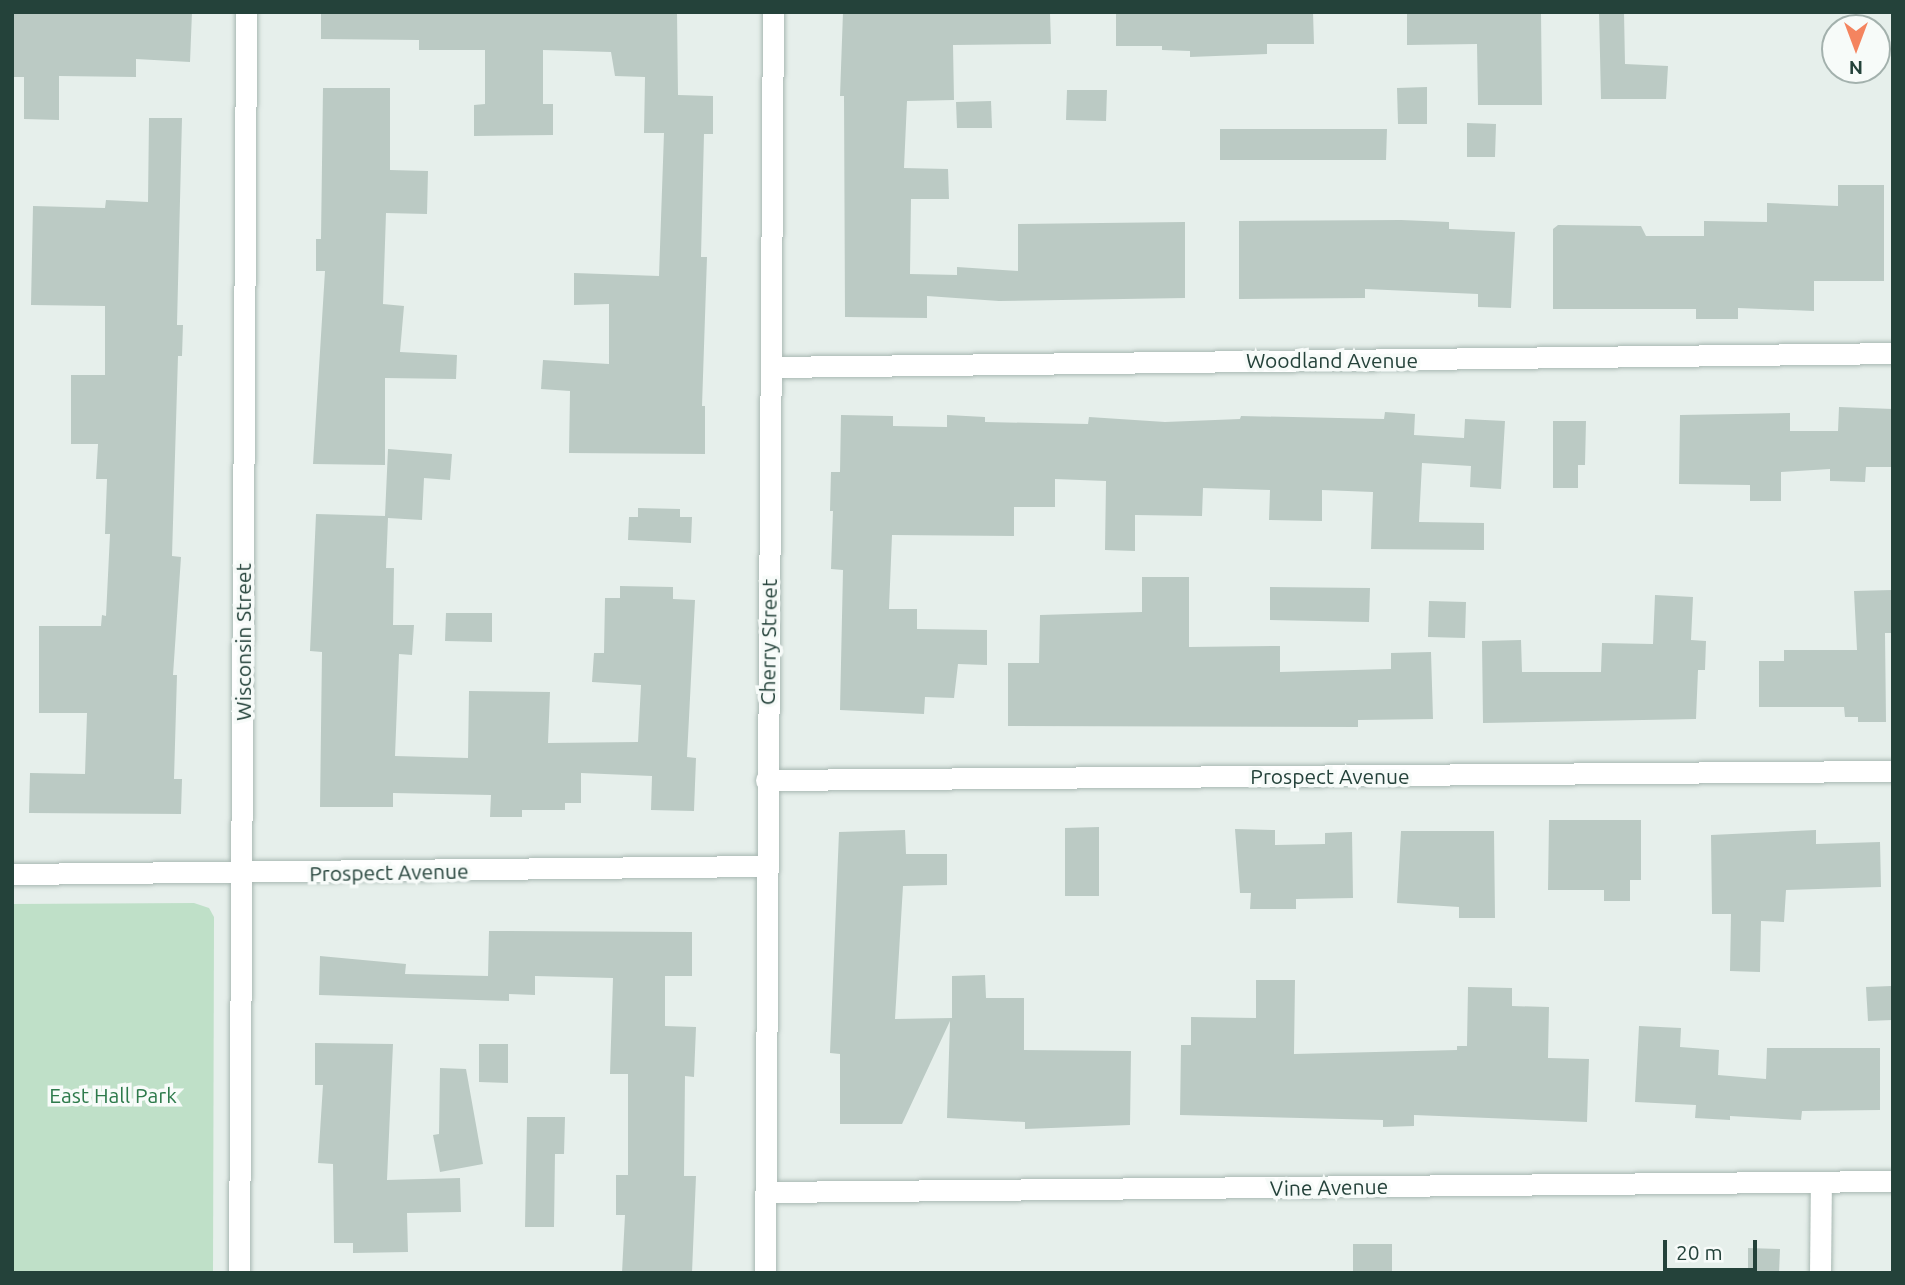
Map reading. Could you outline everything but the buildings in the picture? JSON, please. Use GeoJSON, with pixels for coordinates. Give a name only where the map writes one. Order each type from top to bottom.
{"type":"FeatureCollection","features":[{"type":"Feature","properties":{"kind":"street","name":"Wisconsin Street"},"geometry":{"type":"LineString","coordinates":[[239,1273],[246,12]]}},
{"type":"Feature","properties":{"kind":"street","name":"Cherry Street"},"geometry":{"type":"LineString","coordinates":[[765,1273],[766,780],[773,12]]}},
{"type":"Feature","properties":{"kind":"street","name":"Woodland Avenue"},"geometry":{"type":"LineString","coordinates":[[771,367],[1893,353]]}},
{"type":"Feature","properties":{"kind":"street","name":"Prospect Avenue"},"geometry":{"type":"LineString","coordinates":[[766,780],[1893,771]]}},
{"type":"Feature","properties":{"kind":"street","name":"Prospect Avenue"},"geometry":{"type":"LineString","coordinates":[[12,874],[242,874],[766,866]]}},
{"type":"Feature","properties":{"kind":"street","name":"Vine Avenue"},"geometry":{"type":"LineString","coordinates":[[766,1192],[1893,1181]]}},
{"type":"Feature","properties":{"kind":"street"},"geometry":{"type":"LineString","coordinates":[[1820,1273],[1821,1182]]}},
{"type":"Feature","properties":{"kind":"green space","name":"East Hall Park"},"geometry":{"type":"Polygon","coordinates":[[[194,903],[209,908],[214,917],[213,1273],[12,1273],[12,904],[194,903]]]}}]}
